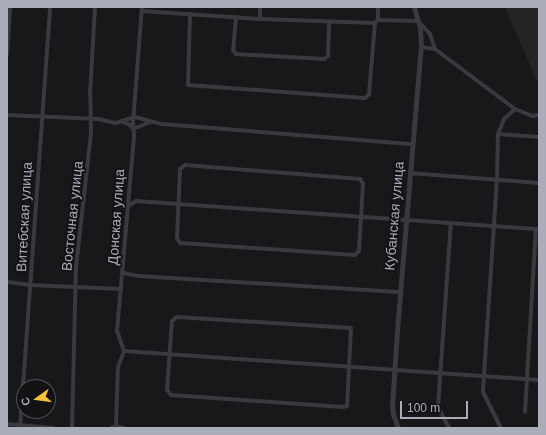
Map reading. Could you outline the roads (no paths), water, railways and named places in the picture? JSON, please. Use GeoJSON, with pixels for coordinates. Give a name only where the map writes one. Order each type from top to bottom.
{"type":"FeatureCollection","features":[{"type":"Feature","properties":{"kind":"street"},"geometry":{"type":"LineString","coordinates":[[7,54],[10,7]]}},
{"type":"Feature","properties":{"kind":"street","name":"Витебская улица"},"geometry":{"type":"LineString","coordinates":[[20,426],[50,7]]}},
{"type":"Feature","properties":{"kind":"street","name":"Восточная улица"},"geometry":{"type":"LineString","coordinates":[[72,428],[77,287],[76,267],[92,120],[90,94],[95,7]]}},
{"type":"Feature","properties":{"kind":"street"},"geometry":{"type":"LineString","coordinates":[[260,7],[260,19]]}},
{"type":"Feature","properties":{"kind":"street"},"geometry":{"type":"LineString","coordinates":[[190,14],[188,85],[365,98],[370,94],[378,7]]}},
{"type":"Feature","properties":{"kind":"street","name":"Кубанская улица"},"geometry":{"type":"LineString","coordinates":[[398,428],[393,414],[399,292],[421,47],[418,21],[414,7]]}},
{"type":"Feature","properties":{"kind":"street"},"geometry":{"type":"LineString","coordinates":[[142,9],[260,19],[329,22],[418,21],[430,34],[435,49]]}},
{"type":"Feature","properties":{"kind":"street","name":"Донская улица"},"geometry":{"type":"LineString","coordinates":[[124,351],[117,331],[120,289],[123,272],[142,9]]}},
{"type":"Feature","properties":{"kind":"street"},"geometry":{"type":"LineString","coordinates":[[236,17],[233,50],[236,54],[324,59],[328,56],[329,22]]}},
{"type":"Feature","properties":{"kind":"street"},"geometry":{"type":"LineString","coordinates":[[421,47],[435,49],[515,109],[532,116],[539,115]]}},
{"type":"Feature","properties":{"kind":"street"},"geometry":{"type":"LineString","coordinates":[[501,428],[483,392],[497,180],[498,134],[504,119],[515,109]]}},
{"type":"Feature","properties":{"kind":"street"},"geometry":{"type":"LineString","coordinates":[[7,115],[122,122],[130,125],[134,129],[150,122]]}},
{"type":"Feature","properties":{"kind":"street"},"geometry":{"type":"LineString","coordinates":[[122,122],[134,117],[150,122],[413,144]]}},
{"type":"Feature","properties":{"kind":"street"},"geometry":{"type":"LineString","coordinates":[[498,134],[539,137]]}},
{"type":"Feature","properties":{"kind":"street"},"geometry":{"type":"LineString","coordinates":[[184,166],[360,179],[363,184],[359,251],[355,255],[180,243],[177,238],[179,204],[180,169],[184,166]]}},
{"type":"Feature","properties":{"kind":"street"},"geometry":{"type":"LineString","coordinates":[[410,173],[539,183]]}},
{"type":"Feature","properties":{"kind":"street"},"geometry":{"type":"LineString","coordinates":[[127,207],[136,201],[537,229],[525,412]]}},
{"type":"Feature","properties":{"kind":"street"},"geometry":{"type":"LineString","coordinates":[[449,428],[438,407],[451,223]]}},
{"type":"Feature","properties":{"kind":"street"},"geometry":{"type":"LineString","coordinates":[[123,272],[138,276],[399,292]]}},
{"type":"Feature","properties":{"kind":"street"},"geometry":{"type":"LineString","coordinates":[[7,282],[31,285],[120,289]]}},
{"type":"Feature","properties":{"kind":"street"},"geometry":{"type":"LineString","coordinates":[[177,317],[348,327],[352,331],[347,406],[335,407],[171,395],[167,390],[169,354],[172,321],[177,317]]}},
{"type":"Feature","properties":{"kind":"street"},"geometry":{"type":"LineString","coordinates":[[116,426],[118,367],[124,351],[539,380]]}},
{"type":"Feature","properties":{"kind":"street"},"geometry":{"type":"LineString","coordinates":[[7,424],[54,428]]}},
{"type":"Feature","properties":{"kind":"street"},"geometry":{"type":"LineString","coordinates":[[111,428],[116,426],[124,428]]}}]}
